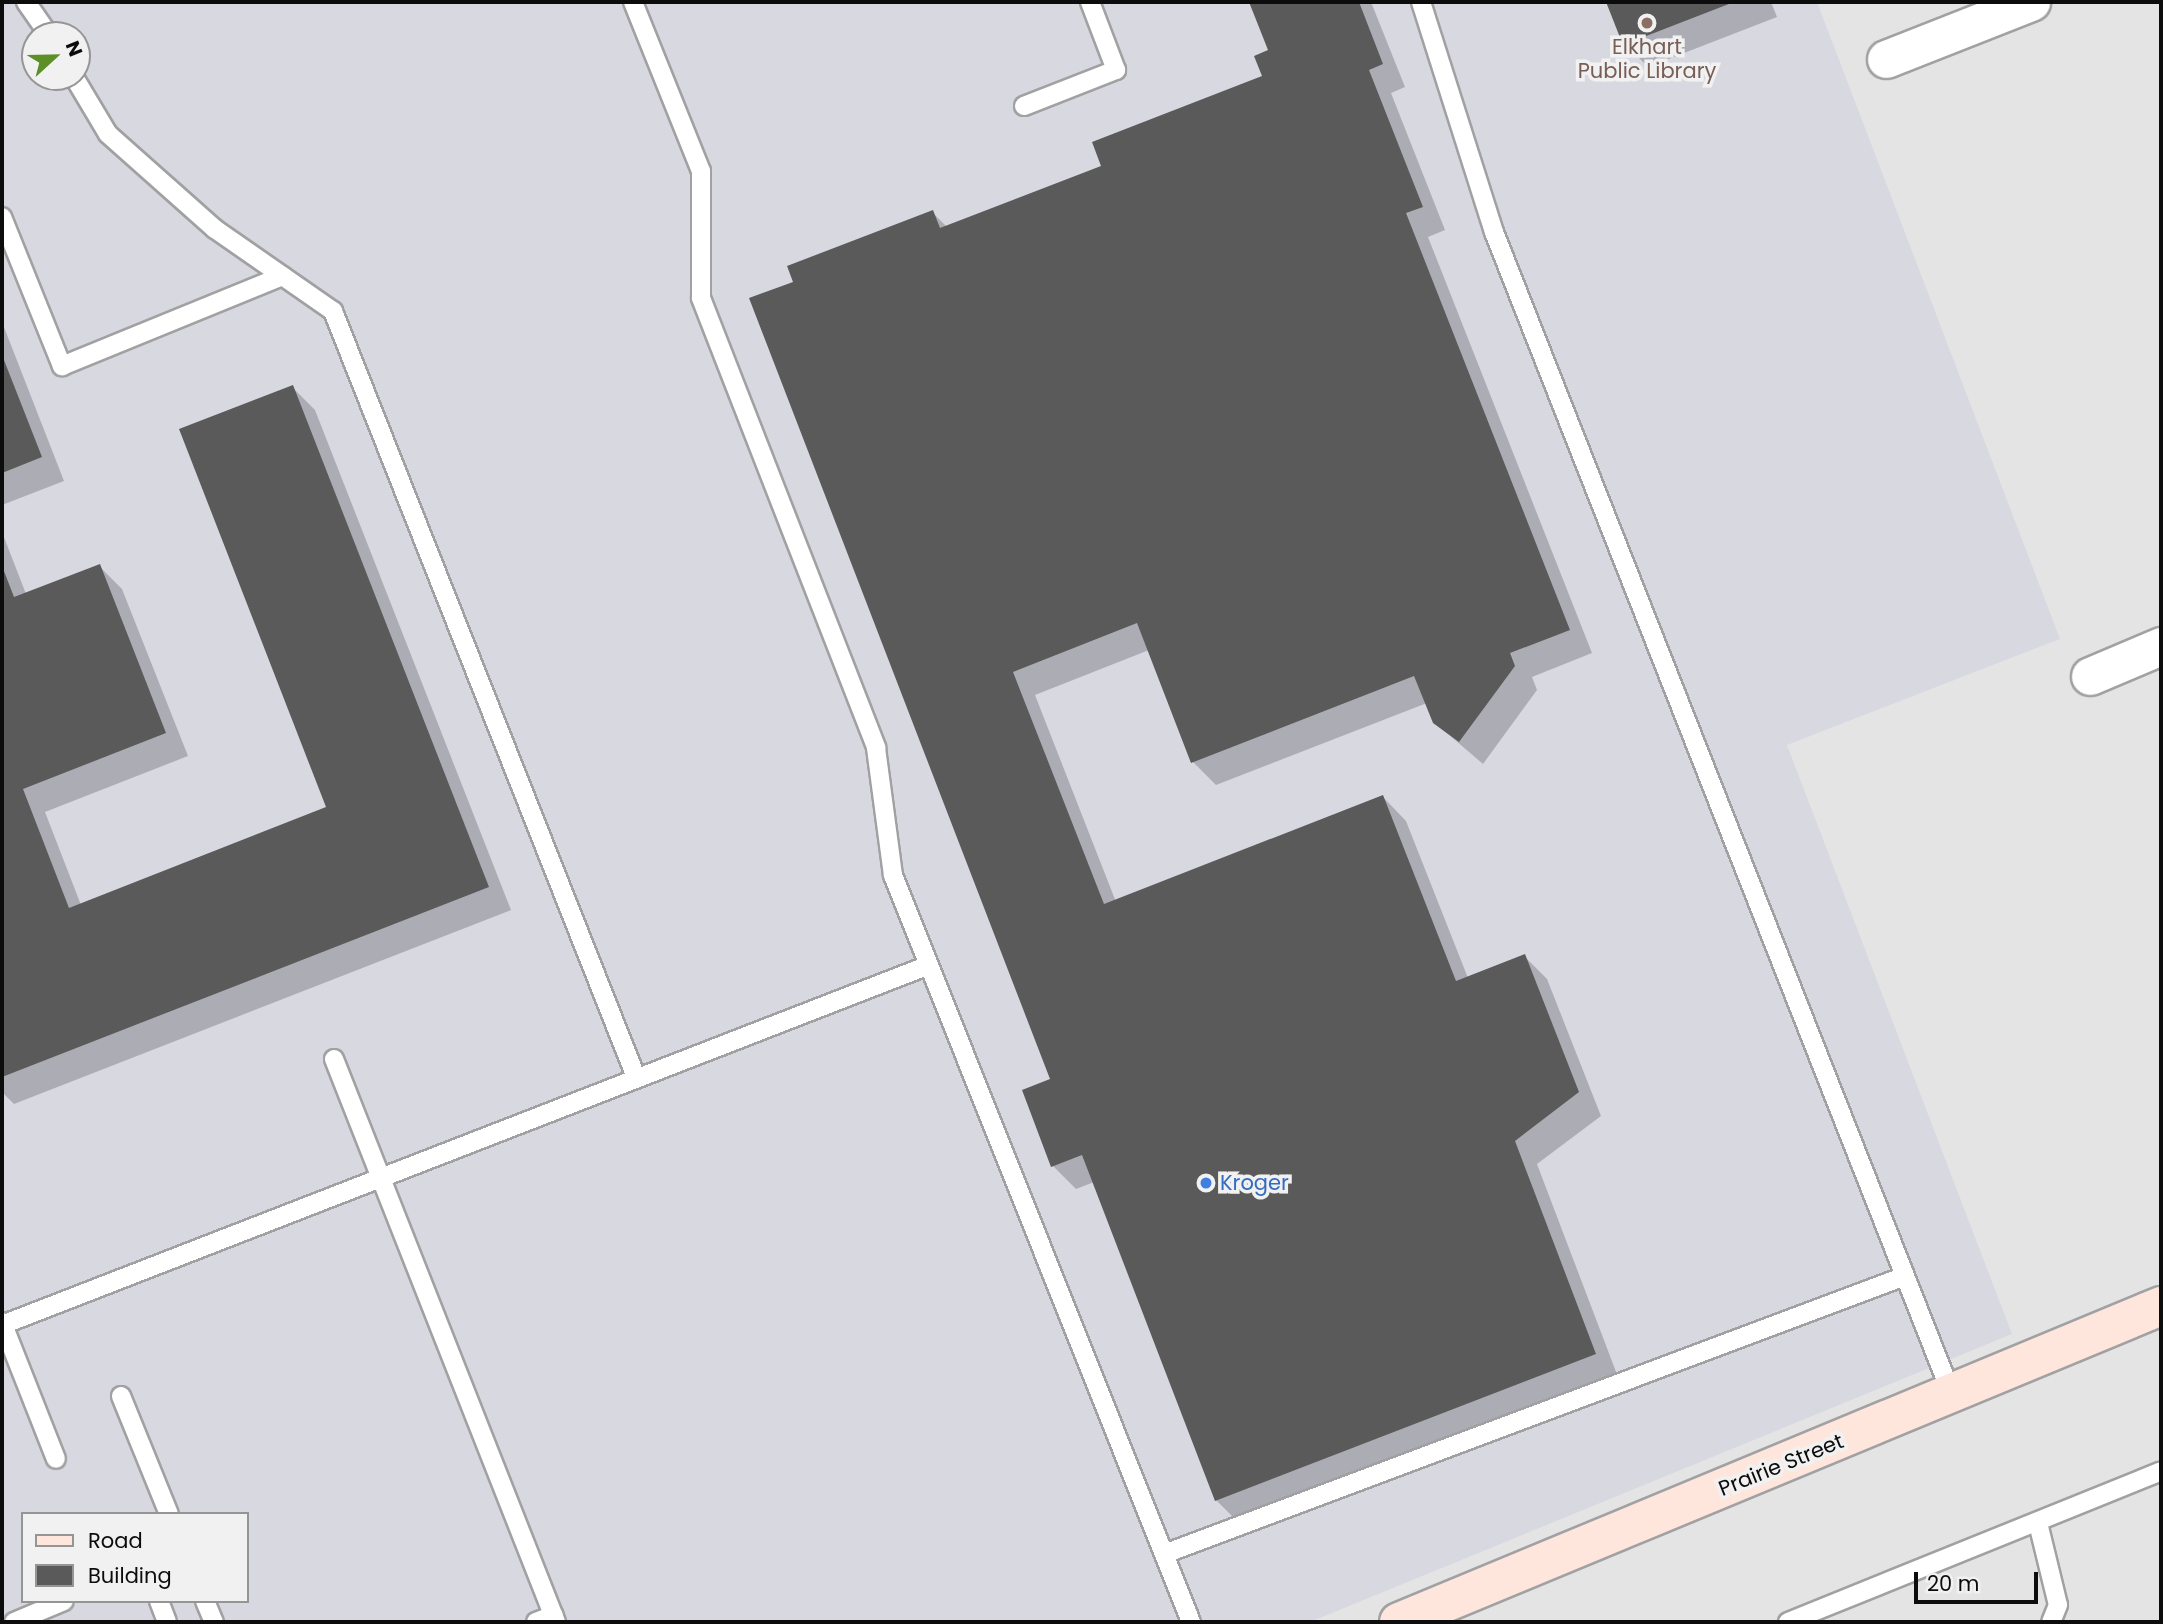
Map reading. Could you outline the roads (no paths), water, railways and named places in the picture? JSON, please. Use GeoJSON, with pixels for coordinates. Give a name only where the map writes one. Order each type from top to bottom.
{"type":"FeatureCollection","features":[{"type":"Feature","properties":{"kind":"main road","name":"Prairie Street"},"geometry":{"type":"LineString","coordinates":[[1399,1622],[1952,1395],[2161,1306]]}},
{"type":"Feature","properties":{"kind":"street"},"geometry":{"type":"LineString","coordinates":[[1886,59],[2031,2]]}},
{"type":"Feature","properties":{"kind":"street"},"geometry":{"type":"LineString","coordinates":[[2090,676],[2161,646]]}},
{"type":"Feature","properties":{"kind":"lane"},"geometry":{"type":"LineString","coordinates":[[26,2],[39,21]]}},
{"type":"Feature","properties":{"kind":"lane"},"geometry":{"type":"LineString","coordinates":[[634,2],[701,171],[701,298],[876,748],[893,875],[1191,1622]]}},
{"type":"Feature","properties":{"kind":"lane"},"geometry":{"type":"LineString","coordinates":[[1024,106],[1116,70],[1090,2]]}},
{"type":"Feature","properties":{"kind":"lane"},"geometry":{"type":"LineString","coordinates":[[1421,2],[1494,232],[1952,1395]]}},
{"type":"Feature","properties":{"kind":"lane"},"geometry":{"type":"LineString","coordinates":[[82,91],[108,134],[215,229],[333,311],[636,1077]]}},
{"type":"Feature","properties":{"kind":"lane"},"geometry":{"type":"LineString","coordinates":[[2,217],[62,366],[282,276]]}},
{"type":"Feature","properties":{"kind":"lane"},"geometry":{"type":"LineString","coordinates":[[55,1459],[2,1324],[380,1175],[929,965]]}},
{"type":"Feature","properties":{"kind":"lane"},"geometry":{"type":"LineString","coordinates":[[334,1059],[555,1619],[536,1622]]}},
{"type":"Feature","properties":{"kind":"lane"},"geometry":{"type":"LineString","coordinates":[[1164,1554],[1905,1276]]}},
{"type":"Feature","properties":{"kind":"lane"},"geometry":{"type":"LineString","coordinates":[[121,1396],[168,1512]]}},
{"type":"Feature","properties":{"kind":"lane"},"geometry":{"type":"LineString","coordinates":[[1788,1622],[2161,1471]]}},
{"type":"Feature","properties":{"kind":"lane"},"geometry":{"type":"LineString","coordinates":[[2038,1523],[2058,1605],[2051,1622]]}},
{"type":"Feature","properties":{"kind":"lane"},"geometry":{"type":"LineString","coordinates":[[14,1622],[59,1603]]}},
{"type":"Feature","properties":{"kind":"lane"},"geometry":{"type":"LineString","coordinates":[[160,1603],[167,1622]]}},
{"type":"Feature","properties":{"kind":"lane"},"geometry":{"type":"LineString","coordinates":[[206,1603],[214,1622]]}},
{"type":"Feature","properties":{"kind":"place","name":"Elkhart Public Library"},"geometry":{"type":"Point","coordinates":[1647,23]}},
{"type":"Feature","properties":{"kind":"place","name":"Kroger"},"geometry":{"type":"Point","coordinates":[1206,1183]}}]}
